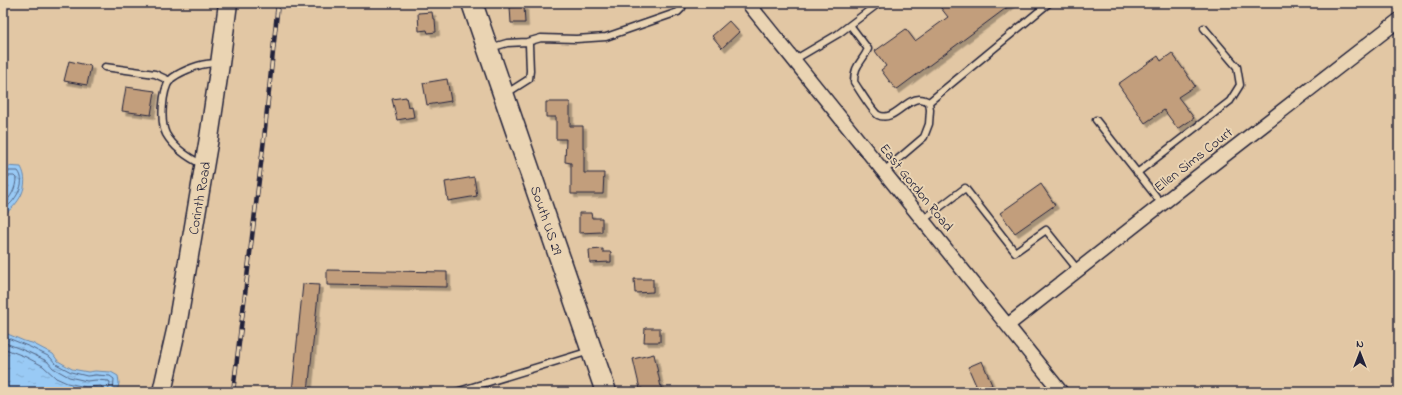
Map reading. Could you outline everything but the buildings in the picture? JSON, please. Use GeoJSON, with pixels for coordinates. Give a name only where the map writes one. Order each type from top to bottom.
{"type":"FeatureCollection","features":[{"type":"Feature","properties":{"kind":"main road","name":"South US 29"},"geometry":{"type":"LineString","coordinates":[[472,3],[606,392]]}},
{"type":"Feature","properties":{"kind":"street","name":"Corinth Road"},"geometry":{"type":"LineString","coordinates":[[162,392],[178,326],[220,64],[228,3]]}},
{"type":"Feature","properties":{"kind":"street","name":"East Gordon Road"},"geometry":{"type":"LineString","coordinates":[[748,3],[1061,392]]}},
{"type":"Feature","properties":{"kind":"street","name":"Ellen Sims Court"},"geometry":{"type":"LineString","coordinates":[[1008,325],[1399,20]]}},
{"type":"Feature","properties":{"kind":"lane"},"geometry":{"type":"LineString","coordinates":[[488,48],[507,43],[527,42],[541,38],[576,39],[606,37],[678,12],[682,8],[679,3]]}},
{"type":"Feature","properties":{"kind":"lane"},"geometry":{"type":"LineString","coordinates":[[794,60],[838,34],[880,3]]}},
{"type":"Feature","properties":{"kind":"lane"},"geometry":{"type":"LineString","coordinates":[[929,102],[1049,3]]}},
{"type":"Feature","properties":{"kind":"lane"},"geometry":{"type":"LineString","coordinates":[[850,25],[868,49],[865,56],[856,67],[854,82],[877,114],[884,117],[890,115],[913,101],[920,99],[929,102]]}},
{"type":"Feature","properties":{"kind":"lane"},"geometry":{"type":"LineString","coordinates":[[1137,173],[1230,101],[1240,85],[1237,67],[1204,28]]}},
{"type":"Feature","properties":{"kind":"lane"},"geometry":{"type":"LineString","coordinates":[[504,95],[529,79],[529,44],[527,42]]}},
{"type":"Feature","properties":{"kind":"lane"},"geometry":{"type":"LineString","coordinates":[[204,166],[190,159],[166,134],[162,111],[165,94],[170,80],[181,73],[207,63],[220,64]]}},
{"type":"Feature","properties":{"kind":"lane"},"geometry":{"type":"LineString","coordinates":[[105,67],[156,74],[170,80]]}},
{"type":"Feature","properties":{"kind":"lane"},"geometry":{"type":"LineString","coordinates":[[884,172],[924,137],[929,124],[929,102]]}},
{"type":"Feature","properties":{"kind":"lane"},"geometry":{"type":"LineString","coordinates":[[1096,120],[1162,204]]}},
{"type":"Feature","properties":{"kind":"lane"},"geometry":{"type":"LineString","coordinates":[[923,220],[965,188],[1015,252],[1046,230],[1078,270]]}},
{"type":"Feature","properties":{"kind":"lane"},"geometry":{"type":"LineString","coordinates":[[456,392],[592,351]]}},
{"type":"Feature","properties":{"kind":"water"},"geometry":{"type":"Polygon","coordinates":[[[3,167],[21,167],[25,181],[22,194],[14,206],[3,215],[3,167]]]}},
{"type":"Feature","properties":{"kind":"water"},"geometry":{"type":"Polygon","coordinates":[[[3,332],[32,343],[53,354],[58,361],[72,369],[88,372],[111,372],[118,376],[119,383],[117,392],[3,392],[3,332]]]}},
{"type":"Feature","properties":{"kind":"railway"},"geometry":{"type":"LineString","coordinates":[[233,392],[264,139],[278,3]]}}]}
